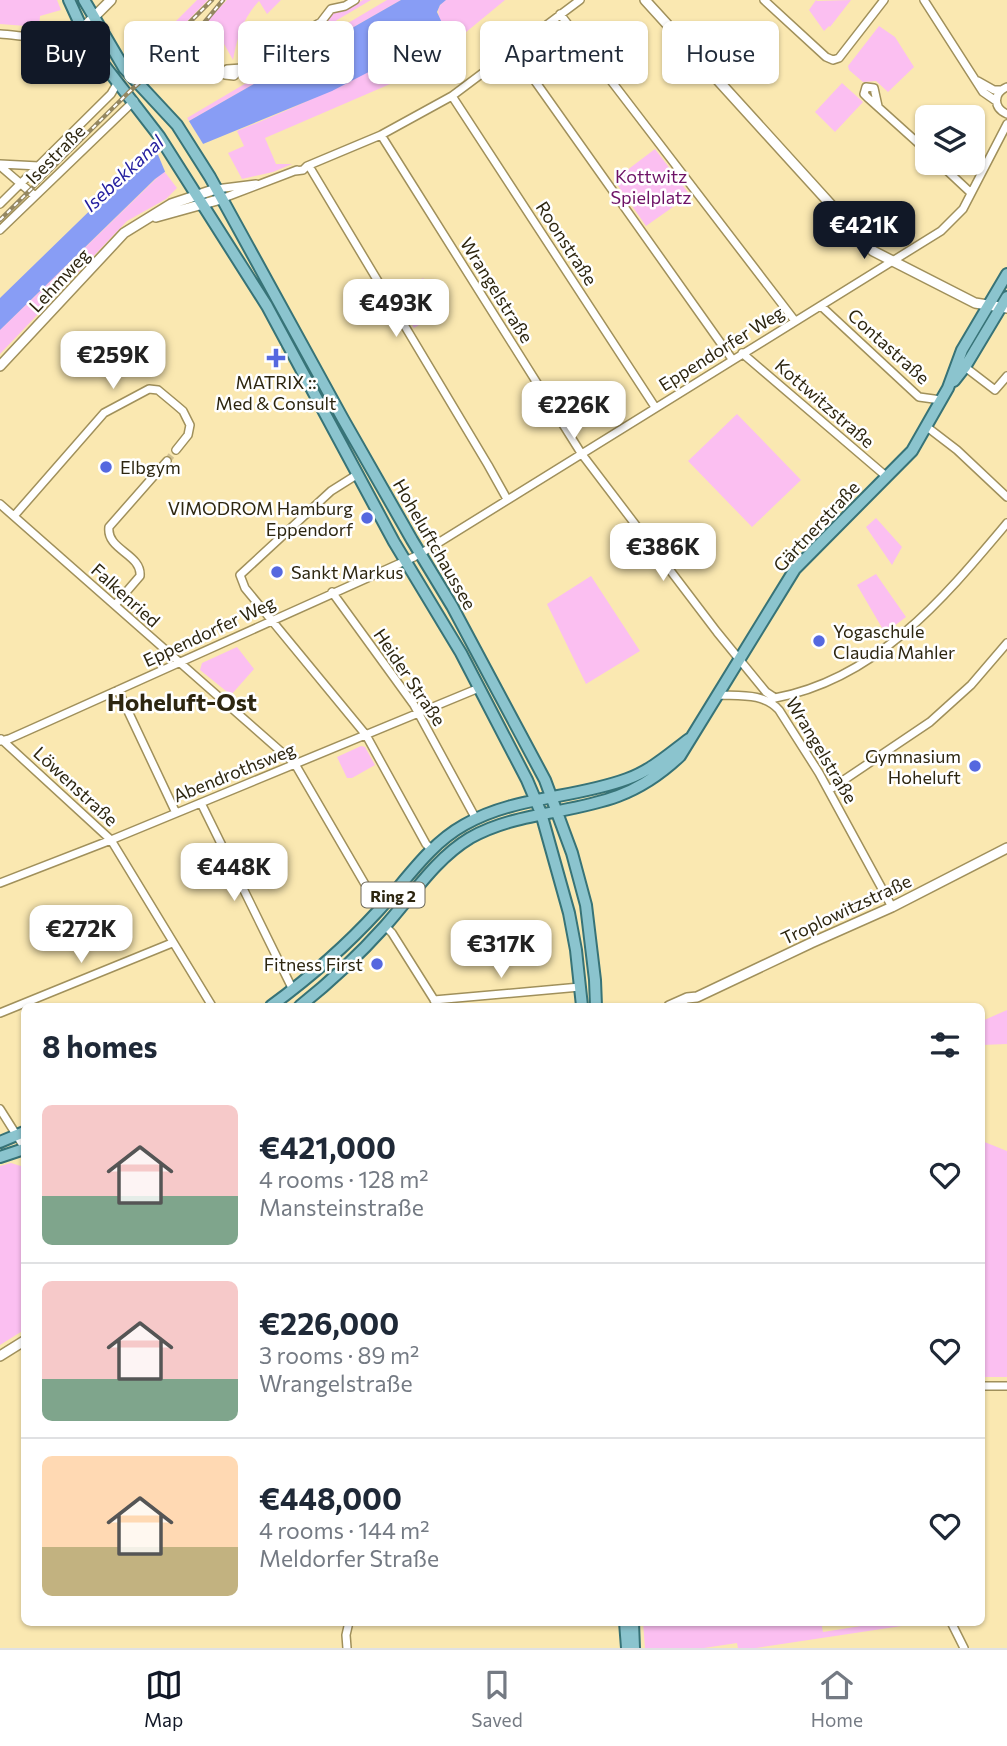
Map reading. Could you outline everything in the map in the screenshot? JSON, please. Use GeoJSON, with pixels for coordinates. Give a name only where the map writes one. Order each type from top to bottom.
{"type":"FeatureCollection","features":[{"type":"Feature","properties":{"kind":"main road"},"geometry":{"type":"LineString","coordinates":[[69,0],[85,21]]}},
{"type":"Feature","properties":{"kind":"main road"},"geometry":{"type":"LineString","coordinates":[[85,0],[87,21]]}},
{"type":"Feature","properties":{"kind":"main road","name":"Hoheluftchaussee"},"geometry":{"type":"LineString","coordinates":[[110,52],[177,125],[197,155],[343,419],[447,597],[545,780],[572,853],[589,919],[596,1003]]}},
{"type":"Feature","properties":{"kind":"main road","name":"Hoheluftchaussee"},"geometry":{"type":"LineString","coordinates":[[110,72],[159,136],[267,306],[405,561],[479,688],[541,813],[569,913],[582,1003]]}},
{"type":"Feature","properties":{"kind":"main road","name":"Gärtnerstraße"},"geometry":{"type":"LineString","coordinates":[[948,388],[962,350],[1007,274]]}},
{"type":"Feature","properties":{"kind":"main road","name":"Gärtnerstraße"},"geometry":{"type":"LineString","coordinates":[[541,813],[610,799],[642,785],[680,756],[795,569],[912,451],[948,388],[965,367],[1003,308],[1007,297]]}},
{"type":"Feature","properties":{"kind":"main road","name":"Gärtnerstraße"},"geometry":{"type":"LineString","coordinates":[[535,800],[612,784],[634,776],[691,737]]}},
{"type":"Feature","properties":{"kind":"main road","name":"Ring 2"},"geometry":{"type":"LineString","coordinates":[[275,1003],[331,958],[380,910],[432,850],[456,829],[475,819],[535,800]]}},
{"type":"Feature","properties":{"kind":"main road","name":"Ring 2"},"geometry":{"type":"LineString","coordinates":[[304,1003],[340,972],[385,926],[455,848],[489,829],[541,813]]}},
{"type":"Feature","properties":{"kind":"main road"},"geometry":{"type":"LineString","coordinates":[[0,1142],[20,1133]]}},
{"type":"Feature","properties":{"kind":"main road"},"geometry":{"type":"LineString","coordinates":[[0,1157],[21,1149]]}},
{"type":"Feature","properties":{"kind":"main road"},"geometry":{"type":"LineString","coordinates":[[625,1626],[627,1648]]}},
{"type":"Feature","properties":{"kind":"main road"},"geometry":{"type":"LineString","coordinates":[[633,1626],[634,1648]]}},
{"type":"Feature","properties":{"kind":"street"},"geometry":{"type":"LineString","coordinates":[[90,21],[111,0]]}},
{"type":"Feature","properties":{"kind":"street"},"geometry":{"type":"LineString","coordinates":[[328,0],[331,9]]}},
{"type":"Feature","properties":{"kind":"street"},"geometry":{"type":"LineString","coordinates":[[322,21],[331,9],[345,6],[355,0]]}},
{"type":"Feature","properties":{"kind":"street"},"geometry":{"type":"LineString","coordinates":[[551,21],[580,0]]}},
{"type":"Feature","properties":{"kind":"street"},"geometry":{"type":"LineString","coordinates":[[645,0],[871,249],[975,303],[1003,308]]}},
{"type":"Feature","properties":{"kind":"street"},"geometry":{"type":"LineString","coordinates":[[764,0],[826,57],[833,60],[839,58],[884,0]]}},
{"type":"Feature","properties":{"kind":"street","name":"Eppendorfer Weg"},"geometry":{"type":"LineString","coordinates":[[924,0],[983,92],[996,101],[1004,112],[1000,136]]}},
{"type":"Feature","properties":{"kind":"street"},"geometry":{"type":"LineString","coordinates":[[560,14],[795,321]]}},
{"type":"Feature","properties":{"kind":"street"},"geometry":{"type":"LineString","coordinates":[[0,34],[21,35]]}},
{"type":"Feature","properties":{"kind":"street"},"geometry":{"type":"LineString","coordinates":[[219,194],[245,184],[260,184],[295,172],[381,135],[452,96],[480,75]]}},
{"type":"Feature","properties":{"kind":"street"},"geometry":{"type":"LineString","coordinates":[[975,79],[991,89],[1004,89]]}},
{"type":"Feature","properties":{"kind":"street","name":"Isestraße"},"geometry":{"type":"LineString","coordinates":[[0,204],[111,94],[118,82]]}},
{"type":"Feature","properties":{"kind":"street"},"geometry":{"type":"LineString","coordinates":[[537,84],[732,359]]}},
{"type":"Feature","properties":{"kind":"street"},"geometry":{"type":"LineString","coordinates":[[996,101],[1004,89]]}},
{"type":"Feature","properties":{"kind":"street","name":"Roonstraße"},"geometry":{"type":"LineString","coordinates":[[452,96],[655,407]]}},
{"type":"Feature","properties":{"kind":"street","name":"Isestraße"},"geometry":{"type":"LineString","coordinates":[[0,230],[134,101]]}},
{"type":"Feature","properties":{"kind":"street"},"geometry":{"type":"LineString","coordinates":[[878,106],[915,140]]}},
{"type":"Feature","properties":{"kind":"street","name":"Eppendorfer Weg"},"geometry":{"type":"LineString","coordinates":[[1,740],[421,553],[950,224],[963,209],[1007,124]]}},
{"type":"Feature","properties":{"kind":"street","name":"Wrangelstraße"},"geometry":{"type":"LineString","coordinates":[[381,135],[580,453],[773,700],[829,790],[892,907]]}},
{"type":"Feature","properties":{"kind":"street"},"geometry":{"type":"LineString","coordinates":[[0,165],[39,166]]}},
{"type":"Feature","properties":{"kind":"street"},"geometry":{"type":"LineString","coordinates":[[0,165],[35,196]]}},
{"type":"Feature","properties":{"kind":"street"},"geometry":{"type":"LineString","coordinates":[[308,166],[506,499]]}},
{"type":"Feature","properties":{"kind":"street"},"geometry":{"type":"LineString","coordinates":[[952,175],[971,192]]}},
{"type":"Feature","properties":{"kind":"street","name":"Lehmweg"},"geometry":{"type":"LineString","coordinates":[[0,366],[119,238],[172,204],[219,194]]}},
{"type":"Feature","properties":{"kind":"street","name":"Contastraße"},"geometry":{"type":"LineString","coordinates":[[821,306],[919,397],[941,400]]}},
{"type":"Feature","properties":{"kind":"street","name":"Kottwitzstraße"},"geometry":{"type":"LineString","coordinates":[[741,353],[887,477]]}},
{"type":"Feature","properties":{"kind":"street"},"geometry":{"type":"LineString","coordinates":[[965,367],[995,390],[1007,376]]}},
{"type":"Feature","properties":{"kind":"street"},"geometry":{"type":"LineString","coordinates":[[14,516],[104,413],[149,389],[158,390],[183,411],[190,425],[188,435],[176,450]]}},
{"type":"Feature","properties":{"kind":"street"},"geometry":{"type":"LineString","coordinates":[[927,427],[957,450],[1007,497]]}},
{"type":"Feature","properties":{"kind":"street"},"geometry":{"type":"LineString","coordinates":[[115,605],[141,572],[137,563],[112,541],[108,534],[109,527],[167,461]]}},
{"type":"Feature","properties":{"kind":"street"},"geometry":{"type":"LineString","coordinates":[[358,474],[331,491],[240,575],[245,588],[366,735],[426,844],[432,850]]}},
{"type":"Feature","properties":{"kind":"street","name":"Falkenried"},"geometry":{"type":"LineString","coordinates":[[0,504],[177,663],[295,764],[380,910]]}},
{"type":"Feature","properties":{"kind":"street"},"geometry":{"type":"LineString","coordinates":[[719,695],[773,700],[835,678],[870,659],[902,637],[927,614],[1007,523]]}},
{"type":"Feature","properties":{"kind":"street","name":"Heider Straße"},"geometry":{"type":"LineString","coordinates":[[332,592],[418,713],[475,819]]}},
{"type":"Feature","properties":{"kind":"street"},"geometry":{"type":"LineString","coordinates":[[829,790],[930,722],[971,685],[1007,643]]}},
{"type":"Feature","properties":{"kind":"street","name":"Abendrothsweg"},"geometry":{"type":"LineString","coordinates":[[0,883],[479,688]]}},
{"type":"Feature","properties":{"kind":"street"},"geometry":{"type":"LineString","coordinates":[[118,690],[176,813]]}},
{"type":"Feature","properties":{"kind":"street","name":"Löwenstraße"},"geometry":{"type":"LineString","coordinates":[[1,740],[111,840],[210,1003]]}},
{"type":"Feature","properties":{"kind":"street"},"geometry":{"type":"LineString","coordinates":[[201,803],[293,990]]}},
{"type":"Feature","properties":{"kind":"street","name":"Troplowitzstraße"},"geometry":{"type":"LineString","coordinates":[[676,1003],[697,997],[892,907],[1007,848]]}},
{"type":"Feature","properties":{"kind":"street"},"geometry":{"type":"LineString","coordinates":[[385,926],[436,1003],[580,987]]}},
{"type":"Feature","properties":{"kind":"street"},"geometry":{"type":"LineString","coordinates":[[25,1003],[172,943]]}},
{"type":"Feature","properties":{"kind":"street","name":"Troplowitzstraße"},"geometry":{"type":"LineString","coordinates":[[692,1003],[697,997]]}},
{"type":"Feature","properties":{"kind":"street"},"geometry":{"type":"LineString","coordinates":[[0,1013],[21,1004]]}},
{"type":"Feature","properties":{"kind":"street"},"geometry":{"type":"LineString","coordinates":[[0,1109],[20,1133]]}},
{"type":"Feature","properties":{"kind":"street"},"geometry":{"type":"LineString","coordinates":[[0,1356],[21,1343]]}},
{"type":"Feature","properties":{"kind":"street"},"geometry":{"type":"LineString","coordinates":[[985,1386],[1007,1386]]}},
{"type":"Feature","properties":{"kind":"street"},"geometry":{"type":"LineString","coordinates":[[347,1648],[348,1626]]}},
{"type":"Feature","properties":{"kind":"street"},"geometry":{"type":"LineString","coordinates":[[953,1626],[964,1648]]}},
{"type":"Feature","properties":{"kind":"green space"},"geometry":{"type":"Polygon","coordinates":[[[0,0],[57,0],[61,10],[40,16],[40,21],[21,21],[21,26],[0,24],[0,0]]]}},
{"type":"Feature","properties":{"kind":"green space"},"geometry":{"type":"Polygon","coordinates":[[[197,0],[208,0],[187,21],[176,21],[197,0]]]}},
{"type":"Feature","properties":{"kind":"green space"},"geometry":{"type":"Polygon","coordinates":[[[227,0],[281,0],[267,14],[259,1],[246,21],[238,21],[238,39],[233,60],[224,44],[224,21],[207,21],[227,0]]]}},
{"type":"Feature","properties":{"kind":"green space"},"geometry":{"type":"Polygon","coordinates":[[[363,0],[371,0],[336,21],[326,21],[333,12],[346,10],[363,0]]]}},
{"type":"Feature","properties":{"kind":"green space"},"geometry":{"type":"Polygon","coordinates":[[[387,0],[401,0],[354,27],[354,21],[351,21],[387,0]]]}},
{"type":"Feature","properties":{"kind":"green space"},"geometry":{"type":"Polygon","coordinates":[[[446,0],[505,0],[466,32],[466,21],[441,21],[439,8],[446,0]]]}},
{"type":"Feature","properties":{"kind":"green space"},"geometry":{"type":"Polygon","coordinates":[[[816,0],[851,0],[824,31],[809,10],[816,0]]]}},
{"type":"Feature","properties":{"kind":"green space"},"geometry":{"type":"Polygon","coordinates":[[[879,26],[895,37],[914,67],[888,92],[876,81],[863,82],[848,66],[879,26]]]}},
{"type":"Feature","properties":{"kind":"green space"},"geometry":{"type":"Polygon","coordinates":[[[368,70],[368,84],[390,84],[265,138],[276,164],[292,164],[273,172],[242,179],[228,153],[244,146],[237,131],[343,84],[354,84],[354,78],[368,70]]]}},
{"type":"Feature","properties":{"kind":"green space"},"geometry":{"type":"Polygon","coordinates":[[[842,83],[863,102],[835,132],[815,112],[842,83]]]}},
{"type":"Feature","properties":{"kind":"green space"},"geometry":{"type":"Polygon","coordinates":[[[245,84],[254,84],[189,121],[187,118],[245,84]]]}},
{"type":"Feature","properties":{"kind":"green space","name":"Kottwitz Spielplatz"},"geometry":{"type":"Polygon","coordinates":[[[655,149],[690,195],[646,226],[614,180],[655,149]]]}},
{"type":"Feature","properties":{"kind":"green space"},"geometry":{"type":"Polygon","coordinates":[[[164,171],[177,188],[166,199],[127,221],[0,354],[0,330],[164,171]]]}},
{"type":"Feature","properties":{"kind":"green space"},"geometry":{"type":"Polygon","coordinates":[[[423,278],[444,310],[414,328],[394,296],[423,278]]]}},
{"type":"Feature","properties":{"kind":"green space"},"geometry":{"type":"Polygon","coordinates":[[[737,414],[801,480],[752,527],[688,461],[737,414]]]}},
{"type":"Feature","properties":{"kind":"green space"},"geometry":{"type":"Polygon","coordinates":[[[876,518],[902,547],[892,565],[866,527],[876,518]]]}},
{"type":"Feature","properties":{"kind":"green space"},"geometry":{"type":"Polygon","coordinates":[[[876,574],[906,617],[885,633],[857,585],[876,574]]]}},
{"type":"Feature","properties":{"kind":"green space"},"geometry":{"type":"Polygon","coordinates":[[[591,576],[640,651],[586,684],[547,604],[591,576]]]}},
{"type":"Feature","properties":{"kind":"green space"},"geometry":{"type":"Polygon","coordinates":[[[237,647],[254,669],[231,695],[200,670],[202,663],[237,647]]]}},
{"type":"Feature","properties":{"kind":"green space"},"geometry":{"type":"Polygon","coordinates":[[[361,746],[365,747],[375,765],[352,778],[347,778],[337,757],[361,746]]]}},
{"type":"Feature","properties":{"kind":"green space"},"geometry":{"type":"Polygon","coordinates":[[[1007,1010],[1007,1044],[985,1045],[985,1020],[1007,1010]]]}},
{"type":"Feature","properties":{"kind":"green space"},"geometry":{"type":"Polygon","coordinates":[[[985,1142],[1007,1151],[1007,1377],[985,1377],[985,1142]]]}},
{"type":"Feature","properties":{"kind":"green space"},"geometry":{"type":"Polygon","coordinates":[[[11,1163],[21,1166],[21,1332],[0,1345],[0,1166],[11,1163]]]}},
{"type":"Feature","properties":{"kind":"green space"},"geometry":{"type":"Polygon","coordinates":[[[643,1626],[822,1626],[823,1632],[861,1626],[902,1626],[756,1648],[738,1648],[737,1643],[704,1648],[645,1648],[643,1626]]]}},
{"type":"Feature","properties":{"kind":"water"},"geometry":{"type":"Polygon","coordinates":[[[401,0],[446,0],[437,12],[441,21],[368,21],[368,72],[354,80],[354,27],[401,0]]]}},
{"type":"Feature","properties":{"kind":"water"},"geometry":{"type":"Polygon","coordinates":[[[254,84],[346,84],[203,144],[155,179],[0,330],[0,298],[148,154],[189,121],[254,84]]]}},
{"type":"Feature","properties":{"kind":"pier"},"geometry":{"type":"Polygon","coordinates":[[[187,118],[205,147],[166,174],[154,145],[187,118]]]}},
{"type":"Feature","properties":{"kind":"tunnel"},"geometry":{"type":"LineString","coordinates":[[167,461],[176,450]]}},
{"type":"Feature","properties":{"kind":"railway"},"geometry":{"type":"LineString","coordinates":[[191,21],[212,0]]}},
{"type":"Feature","properties":{"kind":"railway"},"geometry":{"type":"LineString","coordinates":[[0,220],[128,93],[203,24],[223,0]]}},
{"type":"Feature","properties":{"kind":"place","name":"MATRIX :: Med & Consult"},"geometry":{"type":"Point","coordinates":[276,358]}},
{"type":"Feature","properties":{"kind":"place","name":"Elbgym"},"geometry":{"type":"Point","coordinates":[106,467]}},
{"type":"Feature","properties":{"kind":"place","name":"VIMODROM Hamburg Eppendorf"},"geometry":{"type":"Point","coordinates":[367,518]}},
{"type":"Feature","properties":{"kind":"place","name":"Sankt Markus"},"geometry":{"type":"Point","coordinates":[277,572]}},
{"type":"Feature","properties":{"kind":"place","name":"Yogaschule Claudia Mahler"},"geometry":{"type":"Point","coordinates":[819,641]}},
{"type":"Feature","properties":{"kind":"place","name":"Gymnasium Hoheluft"},"geometry":{"type":"Point","coordinates":[975,766]}},
{"type":"Feature","properties":{"kind":"place","name":"Fitness First"},"geometry":{"type":"Point","coordinates":[377,964]}},
{"type":"Feature","properties":{"kind":"district","name":"Hoheluft-Ost"},"geometry":{"type":"Point","coordinates":[182,701]}},
{"type":"Feature","properties":{"kind":"water label","name":"Isebekkanal"},"geometry":{"type":"Point","coordinates":[123,173]}}]}
